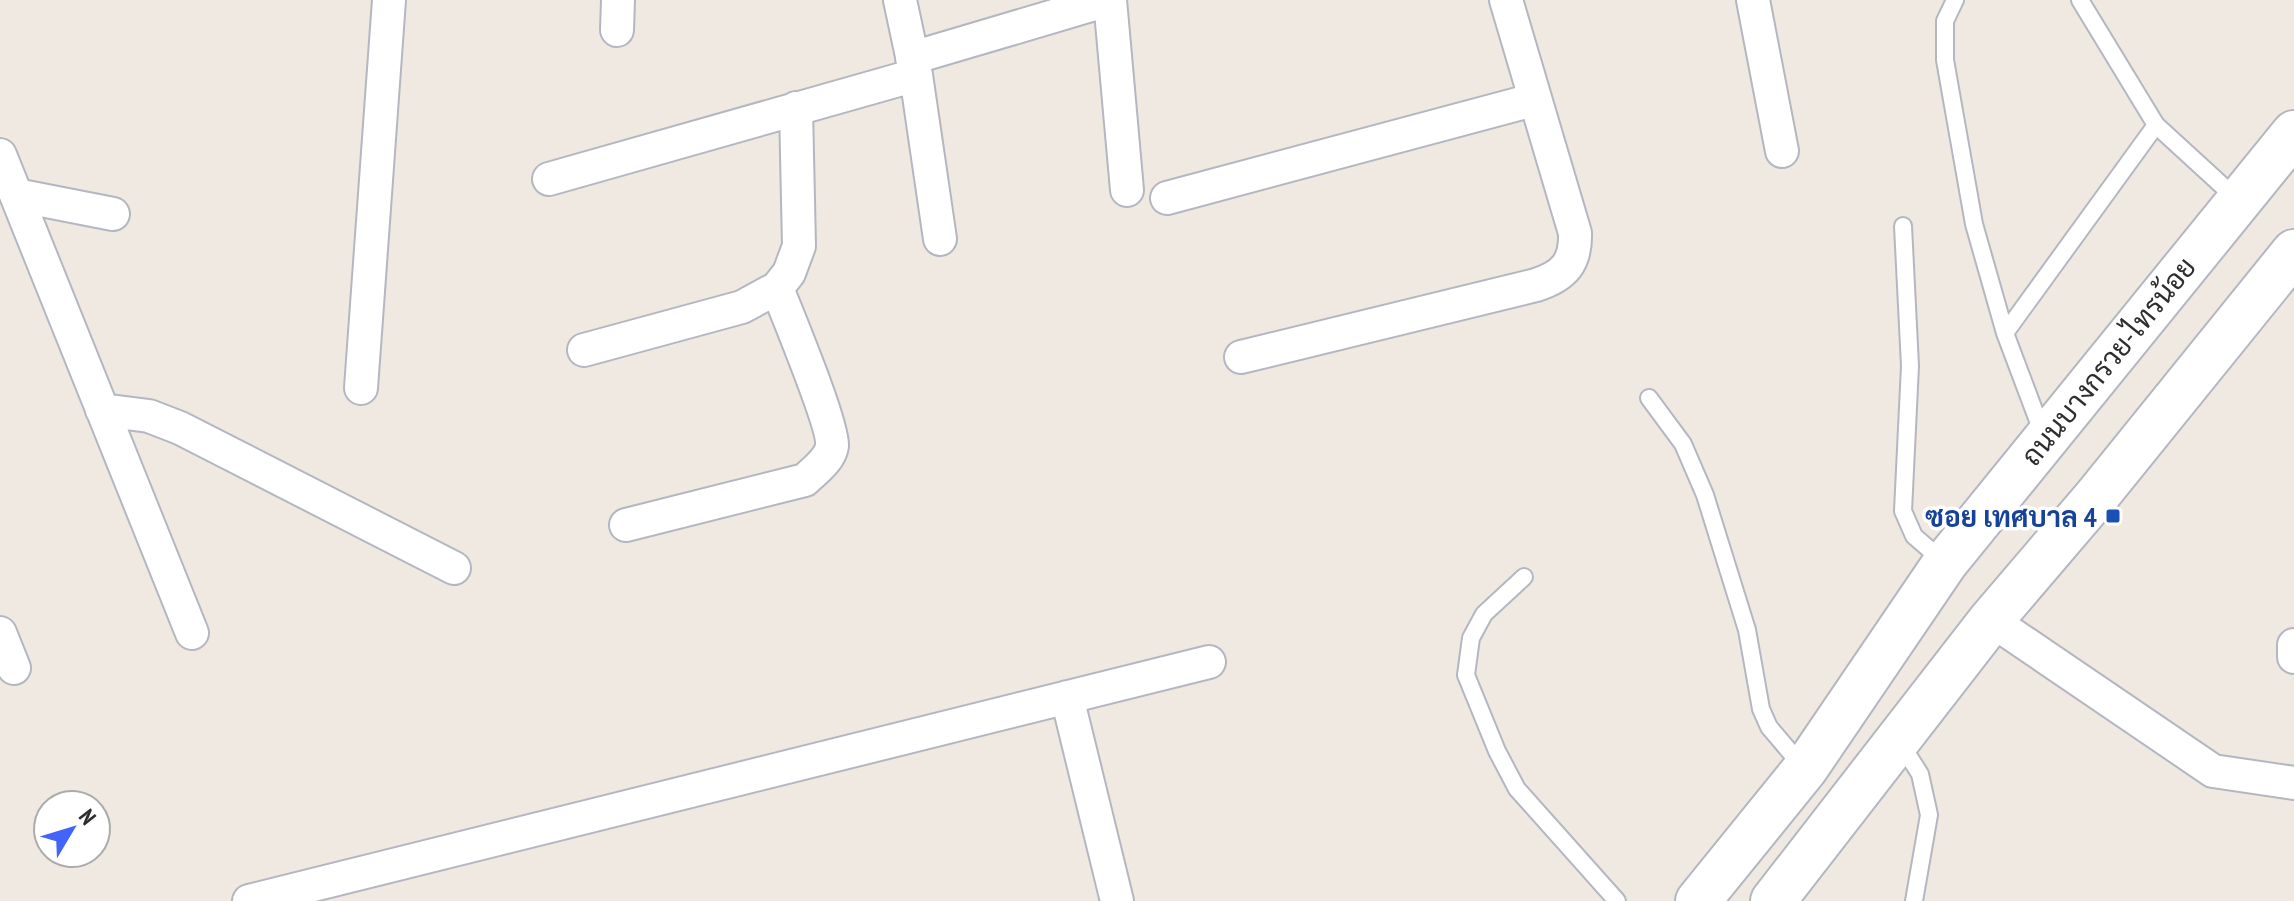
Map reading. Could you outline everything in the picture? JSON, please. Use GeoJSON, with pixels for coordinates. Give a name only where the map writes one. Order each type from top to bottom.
{"type":"FeatureCollection","features":[{"type":"Feature","properties":{"kind":"main road","name":"ถนนบางกรวย-ไทรน้อย"},"geometry":{"type":"LineString","coordinates":[[1698,901],[1805,769],[1945,563],[2294,133]]}},
{"type":"Feature","properties":{"kind":"main road"},"geometry":{"type":"LineString","coordinates":[[1773,901],[1991,620],[2096,497],[2294,252]]}},
{"type":"Feature","properties":{"kind":"street"},"geometry":{"type":"LineString","coordinates":[[361,388],[389,0]]}},
{"type":"Feature","properties":{"kind":"street"},"geometry":{"type":"LineString","coordinates":[[900,0],[914,66],[940,239]]}},
{"type":"Feature","properties":{"kind":"street"},"geometry":{"type":"LineString","coordinates":[[549,179],[796,108],[1109,0],[1127,190]]}},
{"type":"Feature","properties":{"kind":"street"},"geometry":{"type":"LineString","coordinates":[[1241,357],[1554,279],[1576,253],[1575,233],[1533,100],[1506,0]]}},
{"type":"Feature","properties":{"kind":"street"},"geometry":{"type":"LineString","coordinates":[[1753,0],[1782,151]]}},
{"type":"Feature","properties":{"kind":"street"},"geometry":{"type":"LineString","coordinates":[[1167,198],[1533,100]]}},
{"type":"Feature","properties":{"kind":"street"},"geometry":{"type":"LineString","coordinates":[[584,350],[742,307],[777,288],[789,273],[799,246],[796,108]]}},
{"type":"Feature","properties":{"kind":"street"},"geometry":{"type":"LineString","coordinates":[[0,155],[192,633]]}},
{"type":"Feature","properties":{"kind":"street"},"geometry":{"type":"LineString","coordinates":[[16,195],[113,214]]}},
{"type":"Feature","properties":{"kind":"street"},"geometry":{"type":"LineString","coordinates":[[626,525],[805,480],[823,462],[832,446],[826,419],[777,288]]}},
{"type":"Feature","properties":{"kind":"street"},"geometry":{"type":"LineString","coordinates":[[102,410],[149,416],[180,428],[454,568]]}},
{"type":"Feature","properties":{"kind":"street"},"geometry":{"type":"LineString","coordinates":[[1991,620],[2213,771],[2294,783]]}},
{"type":"Feature","properties":{"kind":"street"},"geometry":{"type":"LineString","coordinates":[[0,633],[14,668]]}},
{"type":"Feature","properties":{"kind":"street"},"geometry":{"type":"LineString","coordinates":[[2294,645],[2294,657]]}},
{"type":"Feature","properties":{"kind":"street"},"geometry":{"type":"LineString","coordinates":[[249,901],[1209,662]]}},
{"type":"Feature","properties":{"kind":"street"},"geometry":{"type":"LineString","coordinates":[[1067,697],[1117,901]]}},
{"type":"Feature","properties":{"kind":"lane"},"geometry":{"type":"LineString","coordinates":[[1955,0],[1945,21],[1945,60],[1974,224],[2005,333],[2045,437]]}},
{"type":"Feature","properties":{"kind":"lane"},"geometry":{"type":"LineString","coordinates":[[2080,0],[2156,125],[2239,202]]}},
{"type":"Feature","properties":{"kind":"lane"},"geometry":{"type":"LineString","coordinates":[[2005,333],[2156,125]]}},
{"type":"Feature","properties":{"kind":"lane"},"geometry":{"type":"LineString","coordinates":[[1903,226],[1910,366],[1903,511],[1914,536],[1945,563]]}},
{"type":"Feature","properties":{"kind":"lane"},"geometry":{"type":"LineString","coordinates":[[1649,398],[1683,444],[1705,495],[1747,630],[1761,709],[1769,727],[1805,769]]}},
{"type":"Feature","properties":{"kind":"lane"},"geometry":{"type":"LineString","coordinates":[[1524,577],[1484,614],[1471,638],[1466,675],[1517,789],[1617,901]]}},
{"type":"Feature","properties":{"kind":"lane"},"geometry":{"type":"LineString","coordinates":[[1898,740],[1920,774],[1929,815],[1914,901]]}},
{"type":"Feature","properties":{"kind":"place","name":"ซอย เทศบาล 4"},"geometry":{"type":"Point","coordinates":[2113,516]}}]}
